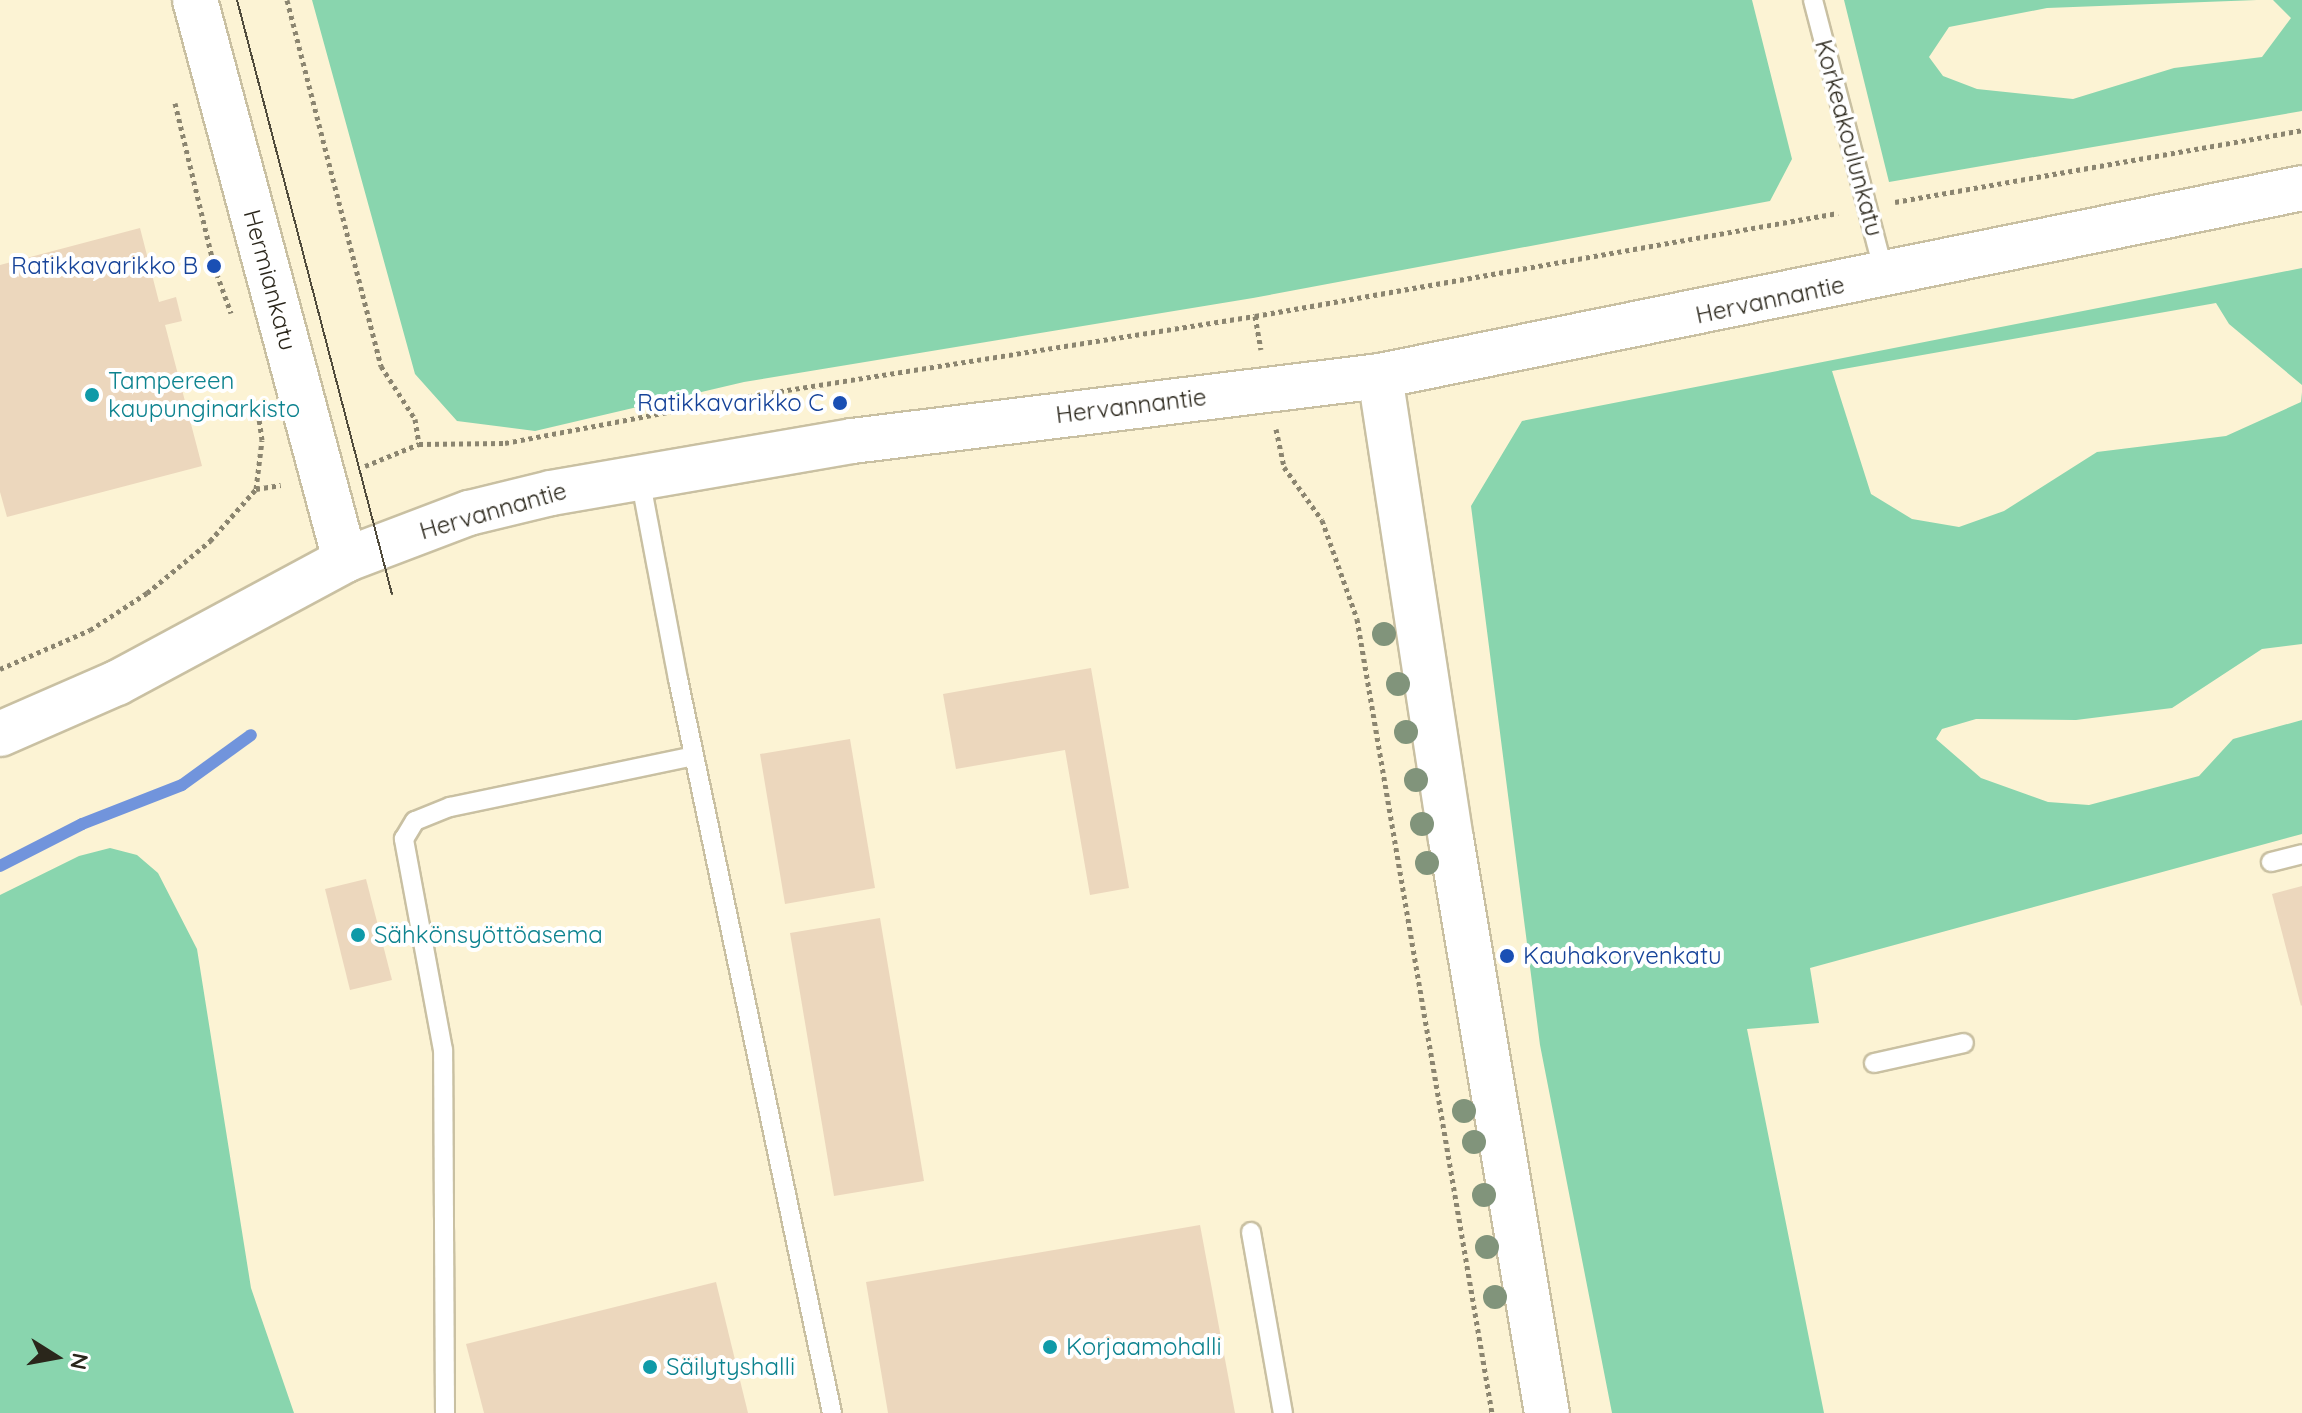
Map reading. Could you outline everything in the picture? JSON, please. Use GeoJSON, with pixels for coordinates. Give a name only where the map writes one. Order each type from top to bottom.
{"type":"FeatureCollection","features":[{"type":"Feature","properties":{"kind":"main road","name":"Hermiankatu"},"geometry":{"type":"LineString","coordinates":[[195,0],[320,479],[345,560]]}},
{"type":"Feature","properties":{"kind":"main road","name":"Hervannantie"},"geometry":{"type":"LineString","coordinates":[[0,734],[104,690],[345,560],[469,513],[640,475],[852,441],[1380,376],[1885,277],[2302,188]]}},
{"type":"Feature","properties":{"kind":"main road"},"geometry":{"type":"LineString","coordinates":[[1380,376],[1451,839],[1547,1413]]}},
{"type":"Feature","properties":{"kind":"lane","name":"Korkeakoulunkatu"},"geometry":{"type":"LineString","coordinates":[[1813,0],[1885,277]]}},
{"type":"Feature","properties":{"kind":"lane"},"geometry":{"type":"LineString","coordinates":[[640,475],[694,756],[832,1413]]}},
{"type":"Feature","properties":{"kind":"lane"},"geometry":{"type":"LineString","coordinates":[[445,1413],[443,1050],[405,853],[408,828],[424,815],[450,807],[694,756]]}},
{"type":"Feature","properties":{"kind":"lane"},"geometry":{"type":"LineString","coordinates":[[2271,862],[2302,854]]}},
{"type":"Feature","properties":{"kind":"lane"},"geometry":{"type":"LineString","coordinates":[[1874,1063],[1964,1043]]}},
{"type":"Feature","properties":{"kind":"lane"},"geometry":{"type":"LineString","coordinates":[[1251,1232],[1283,1413]]}},
{"type":"Feature","properties":{"kind":"path"},"geometry":{"type":"LineString","coordinates":[[287,0],[381,366],[415,419],[419,444]]}},
{"type":"Feature","properties":{"kind":"path"},"geometry":{"type":"LineString","coordinates":[[172,86],[214,266],[238,328]]}},
{"type":"Feature","properties":{"kind":"path"},"geometry":{"type":"LineString","coordinates":[[256,489],[320,479],[419,444],[505,443],[756,395],[1255,316],[2302,130]]}},
{"type":"Feature","properties":{"kind":"path"},"geometry":{"type":"LineString","coordinates":[[1255,316],[1284,467],[1322,520],[1357,619],[1492,1413]]}},
{"type":"Feature","properties":{"kind":"path"},"geometry":{"type":"LineString","coordinates":[[0,669],[90,630],[147,593],[210,541],[256,489],[262,440],[259,412]]}},
{"type":"Feature","properties":{"kind":"green space"},"geometry":{"type":"Polygon","coordinates":[[[312,0],[1752,0],[1792,159],[1770,201],[1253,298],[744,382],[535,431],[457,421],[415,374],[312,0]]]}},
{"type":"Feature","properties":{"kind":"green space"},"geometry":{"type":"Polygon","coordinates":[[[1844,0],[2257,0],[2047,8],[1949,27],[1929,57],[1943,76],[1977,89],[2073,99],[2174,68],[2262,57],[2291,18],[2273,0],[2302,0],[2302,111],[1889,182],[1844,0]]]}},
{"type":"Feature","properties":{"kind":"green space"},"geometry":{"type":"Polygon","coordinates":[[[2302,268],[2302,385],[2229,324],[2216,303],[1832,371],[1871,494],[1912,519],[1959,527],[2004,511],[2097,452],[2226,436],[2301,402],[2302,392],[2302,644],[2262,649],[2172,708],[2076,720],[1976,719],[1942,729],[1936,739],[1981,778],[2048,802],[2089,805],[2199,776],[2233,739],[2302,720],[2302,834],[1810,968],[1819,1023],[1747,1029],[1824,1413],[1612,1413],[1540,1045],[1471,506],[1522,421],[2302,268]]]}},
{"type":"Feature","properties":{"kind":"green space"},"geometry":{"type":"Polygon","coordinates":[[[110,848],[137,855],[158,873],[197,949],[251,1288],[294,1413],[0,1413],[0,895],[79,856],[110,848]]]}},
{"type":"Feature","properties":{"kind":"building","name":"Tampereen kaupunginarkisto"},"geometry":{"type":"Polygon","coordinates":[[[140,228],[159,302],[176,297],[182,321],[165,325],[202,466],[7,517],[0,492],[0,265],[140,228]]]}},
{"type":"Feature","properties":{"kind":"building"},"geometry":{"type":"Polygon","coordinates":[[[1091,668],[1129,888],[1090,895],[1065,750],[956,769],[943,694],[1091,668]]]}},
{"type":"Feature","properties":{"kind":"building"},"geometry":{"type":"Polygon","coordinates":[[[850,739],[875,888],[785,904],[760,754],[850,739]]]}},
{"type":"Feature","properties":{"kind":"building","name":"Sähkönsyöttöasema"},"geometry":{"type":"Polygon","coordinates":[[[366,879],[392,980],[350,990],[325,889],[366,879]]]}},
{"type":"Feature","properties":{"kind":"building"},"geometry":{"type":"Polygon","coordinates":[[[2302,886],[2302,1005],[2301,1006],[2272,894],[2302,886]]]}},
{"type":"Feature","properties":{"kind":"building"},"geometry":{"type":"Polygon","coordinates":[[[880,918],[924,1181],[834,1196],[790,933],[880,918]]]}},
{"type":"Feature","properties":{"kind":"building","name":"Korjaamohalli"},"geometry":{"type":"Polygon","coordinates":[[[1200,1225],[1235,1413],[888,1413],[866,1282],[1200,1225]]]}},
{"type":"Feature","properties":{"kind":"building","name":"Säilytyshalli"},"geometry":{"type":"Polygon","coordinates":[[[716,1282],[748,1413],[484,1413],[466,1344],[716,1282]]]}},
{"type":"Feature","properties":{"kind":"waterway"},"geometry":{"type":"LineString","coordinates":[[0,866],[82,824],[182,785],[251,735]]}},
{"type":"Feature","properties":{"kind":"tram line"},"geometry":{"type":"LineString","coordinates":[[237,0],[392,594]]}},
{"type":"Feature","properties":{"kind":"place","name":"Ratikkavarikko B"},"geometry":{"type":"Point","coordinates":[214,266]}},
{"type":"Feature","properties":{"kind":"place","name":"Tampereen kaupunginarkisto"},"geometry":{"type":"Point","coordinates":[92,395]}},
{"type":"Feature","properties":{"kind":"place","name":"Ratikkavarikko C"},"geometry":{"type":"Point","coordinates":[840,403]}},
{"type":"Feature","properties":{"kind":"place","name":"Sähkönsyöttöasema"},"geometry":{"type":"Point","coordinates":[358,935]}},
{"type":"Feature","properties":{"kind":"place","name":"Kauhakorvenkatu"},"geometry":{"type":"Point","coordinates":[1507,956]}},
{"type":"Feature","properties":{"kind":"place","name":"Korjaamohalli"},"geometry":{"type":"Point","coordinates":[1050,1347]}},
{"type":"Feature","properties":{"kind":"place","name":"Säilytyshalli"},"geometry":{"type":"Point","coordinates":[650,1367]}}]}
